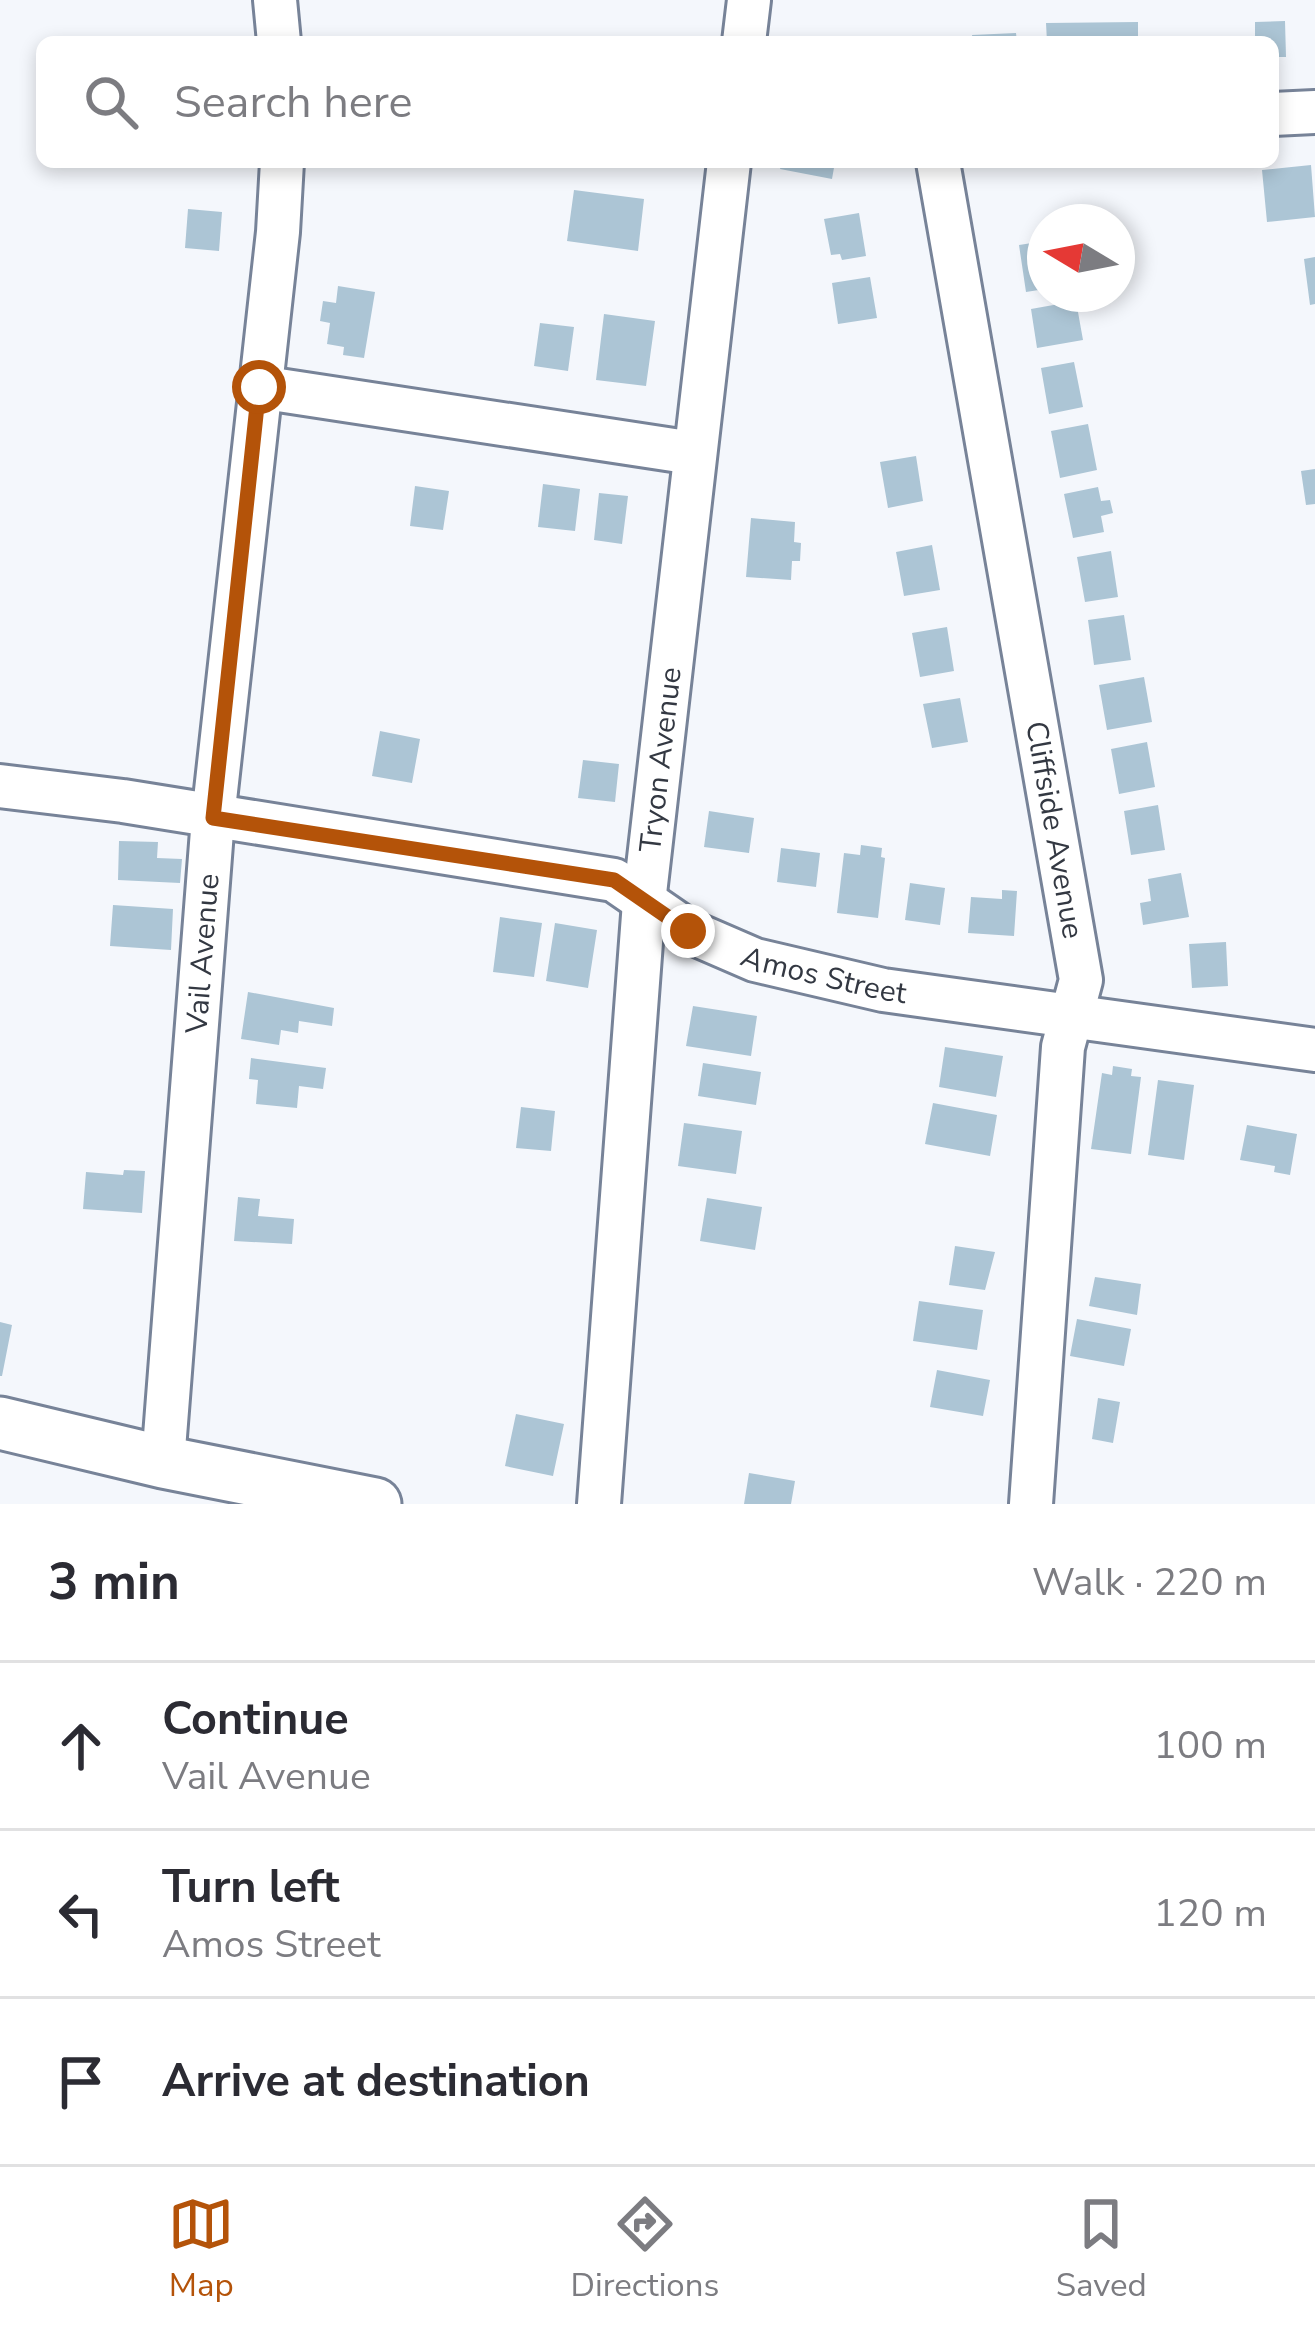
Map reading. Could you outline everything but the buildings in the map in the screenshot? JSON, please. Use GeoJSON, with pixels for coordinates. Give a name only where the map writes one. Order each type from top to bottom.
{"type":"FeatureCollection","features":[{"type":"Feature","properties":{"kind":"main road"},"geometry":{"type":"LineString","coordinates":[[0,1423],[163,1462],[375,1504]]}},
{"type":"Feature","properties":{"kind":"street"},"geometry":{"type":"LineString","coordinates":[[275,0],[278,36]]}},
{"type":"Feature","properties":{"kind":"street"},"geometry":{"type":"LineString","coordinates":[[745,36],[748,0]]}},
{"type":"Feature","properties":{"kind":"street"},"geometry":{"type":"LineString","coordinates":[[1279,114],[1315,112]]}},
{"type":"Feature","properties":{"kind":"street","name":"Vail Avenue"},"geometry":{"type":"LineString","coordinates":[[163,1462],[213,818],[278,232],[281,168]]}},
{"type":"Feature","properties":{"kind":"street","name":"Tryon Avenue"},"geometry":{"type":"LineString","coordinates":[[599,1504],[644,902],[728,168]]}},
{"type":"Feature","properties":{"kind":"street","name":"Cliffside Avenue"},"geometry":{"type":"LineString","coordinates":[[939,168],[1081,980],[1064,1046],[1031,1504]]}},
{"type":"Feature","properties":{"kind":"street"},"geometry":{"type":"LineString","coordinates":[[259,387],[693,453]]}},
{"type":"Feature","properties":{"kind":"street","name":"Amos Street"},"geometry":{"type":"LineString","coordinates":[[0,786],[123,801],[614,880],[688,931],[755,960],[883,990],[1315,1051]]}},
{"type":"Feature","properties":{"kind":"route"},"geometry":{"type":"LineString","coordinates":[[259,387],[213,818],[614,880],[688,931]]}}]}
